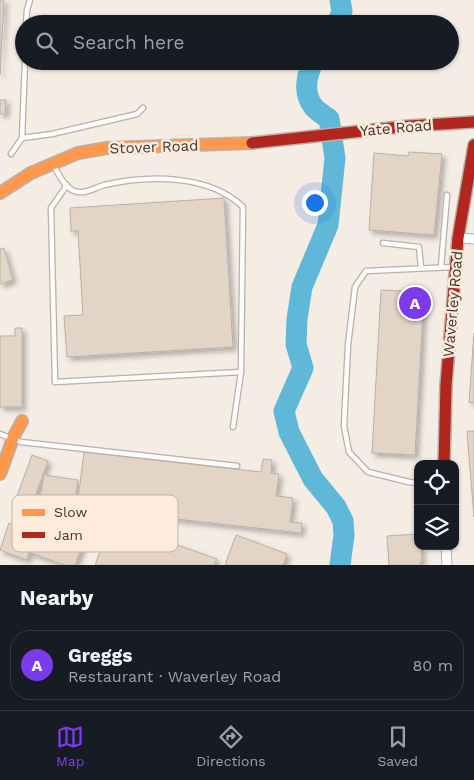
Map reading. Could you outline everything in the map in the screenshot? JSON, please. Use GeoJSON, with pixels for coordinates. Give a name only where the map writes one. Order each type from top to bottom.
{"type":"FeatureCollection","features":[{"type":"Feature","properties":{"kind":"main road","name":"Yate Road"},"geometry":{"type":"LineString","coordinates":[[318,137],[409,126],[474,122]]}},
{"type":"Feature","properties":{"kind":"main road","name":"Stover Road"},"geometry":{"type":"LineString","coordinates":[[0,193],[31,173],[78,153],[107,148],[253,143],[318,137]]}},
{"type":"Feature","properties":{"kind":"main road","name":"Waverley Road"},"geometry":{"type":"LineString","coordinates":[[444,460],[446,385],[458,238],[474,145]]}},
{"type":"Feature","properties":{"kind":"main road"},"geometry":{"type":"LineString","coordinates":[[0,474],[13,438],[22,421]]}},
{"type":"Feature","properties":{"kind":"street"},"geometry":{"type":"LineString","coordinates":[[458,238],[474,239]]}},
{"type":"Feature","properties":{"kind":"street"},"geometry":{"type":"LineString","coordinates":[[446,550],[447,565]]}},
{"type":"Feature","properties":{"kind":"lane"},"geometry":{"type":"LineString","coordinates":[[26,15],[30,0]]}},
{"type":"Feature","properties":{"kind":"lane"},"geometry":{"type":"LineString","coordinates":[[11,154],[22,138],[24,70]]}},
{"type":"Feature","properties":{"kind":"lane"},"geometry":{"type":"LineString","coordinates":[[22,138],[52,134],[137,114],[143,108]]}},
{"type":"Feature","properties":{"kind":"lane"},"geometry":{"type":"LineString","coordinates":[[52,163],[62,181],[74,191],[85,192],[104,185],[142,179],[194,181],[233,197],[243,207],[242,372],[233,428]]}},
{"type":"Feature","properties":{"kind":"lane"},"geometry":{"type":"LineString","coordinates":[[67,185],[51,208],[55,382],[242,372]]}},
{"type":"Feature","properties":{"kind":"lane"},"geometry":{"type":"LineString","coordinates":[[441,267],[448,195]]}},
{"type":"Feature","properties":{"kind":"lane"},"geometry":{"type":"LineString","coordinates":[[384,243],[419,247],[421,267]]}},
{"type":"Feature","properties":{"kind":"lane"},"geometry":{"type":"LineString","coordinates":[[414,483],[368,472],[350,452],[344,426],[348,345],[355,287],[366,271],[421,267],[456,267]]}},
{"type":"Feature","properties":{"kind":"lane"},"geometry":{"type":"LineString","coordinates":[[0,434],[21,442],[237,466]]}},
{"type":"Feature","properties":{"kind":"building"},"geometry":{"type":"Polygon","coordinates":[[[0,0],[4,0],[0,75],[0,0]]]}},
{"type":"Feature","properties":{"kind":"building"},"geometry":{"type":"Polygon","coordinates":[[[0,100],[6,100],[5,114],[0,114],[0,100]]]}},
{"type":"Feature","properties":{"kind":"building"},"geometry":{"type":"Polygon","coordinates":[[[409,152],[442,154],[434,235],[369,230],[374,153],[408,156],[409,152]]]}},
{"type":"Feature","properties":{"kind":"building"},"geometry":{"type":"Polygon","coordinates":[[[224,198],[233,347],[67,357],[64,316],[83,315],[78,231],[71,231],[70,208],[224,198]]]}},
{"type":"Feature","properties":{"kind":"building"},"geometry":{"type":"Polygon","coordinates":[[[4,248],[13,280],[0,284],[0,249],[4,248]]]}},
{"type":"Feature","properties":{"kind":"building"},"geometry":{"type":"Polygon","coordinates":[[[381,290],[424,292],[415,455],[372,453],[381,290]]]}},
{"type":"Feature","properties":{"kind":"building"},"geometry":{"type":"Polygon","coordinates":[[[15,328],[22,328],[22,407],[0,407],[0,336],[15,336],[15,328]]]}},
{"type":"Feature","properties":{"kind":"building"},"geometry":{"type":"Polygon","coordinates":[[[474,333],[474,403],[469,402],[474,333]]]}},
{"type":"Feature","properties":{"kind":"building"},"geometry":{"type":"Polygon","coordinates":[[[467,431],[474,431],[474,517],[467,431]]]}},
{"type":"Feature","properties":{"kind":"building"},"geometry":{"type":"Polygon","coordinates":[[[84,452],[261,472],[263,459],[272,460],[271,473],[279,474],[276,496],[293,498],[290,522],[302,523],[301,533],[178,519],[178,495],[79,495],[84,452]]]}},
{"type":"Feature","properties":{"kind":"building"},"geometry":{"type":"Polygon","coordinates":[[[32,455],[48,461],[36,495],[17,495],[32,455]]]}},
{"type":"Feature","properties":{"kind":"building"},"geometry":{"type":"Polygon","coordinates":[[[44,475],[78,480],[76,495],[41,495],[44,475]]]}},
{"type":"Feature","properties":{"kind":"building"},"geometry":{"type":"Polygon","coordinates":[[[9,523],[12,524],[12,552],[29,552],[27,560],[0,550],[9,523]]]}},
{"type":"Feature","properties":{"kind":"building"},"geometry":{"type":"Polygon","coordinates":[[[414,534],[414,550],[421,550],[422,562],[420,562],[420,565],[389,565],[387,536],[414,534]]]}},
{"type":"Feature","properties":{"kind":"building"},"geometry":{"type":"Polygon","coordinates":[[[236,535],[287,554],[283,565],[225,565],[236,535]]]}},
{"type":"Feature","properties":{"kind":"building"},"geometry":{"type":"Polygon","coordinates":[[[178,545],[217,559],[214,565],[95,565],[100,552],[178,552],[178,545]]]}},
{"type":"Feature","properties":{"kind":"building"},"geometry":{"type":"Polygon","coordinates":[[[29,552],[80,552],[75,565],[64,565],[29,552]]]}},
{"type":"Feature","properties":{"kind":"waterway"},"geometry":{"type":"LineString","coordinates":[[340,0],[342,11],[340,15]]}},
{"type":"Feature","properties":{"kind":"waterway"},"geometry":{"type":"LineString","coordinates":[[310,70],[307,84],[308,95],[314,108],[329,119],[335,158],[328,225],[302,287],[297,319],[296,344],[303,368],[284,411],[289,432],[313,479],[336,507],[343,521],[344,535],[340,565]]}},
{"type":"Feature","properties":{"kind":"traffic: slow"},"geometry":{"type":"LineString","coordinates":[[0,193],[31,173],[78,153],[107,148],[252,143]]}},
{"type":"Feature","properties":{"kind":"traffic: slow"},"geometry":{"type":"LineString","coordinates":[[0,474],[13,438],[22,421]]}},
{"type":"Feature","properties":{"kind":"traffic: jam"},"geometry":{"type":"LineString","coordinates":[[252,143],[409,126],[474,122]]}},
{"type":"Feature","properties":{"kind":"traffic: jam"},"geometry":{"type":"LineString","coordinates":[[444,460],[446,385],[458,238],[474,145]]}},
{"type":"Feature","properties":{"kind":"place","name":"Greggs"},"geometry":{"type":"Point","coordinates":[415,303]}}]}
